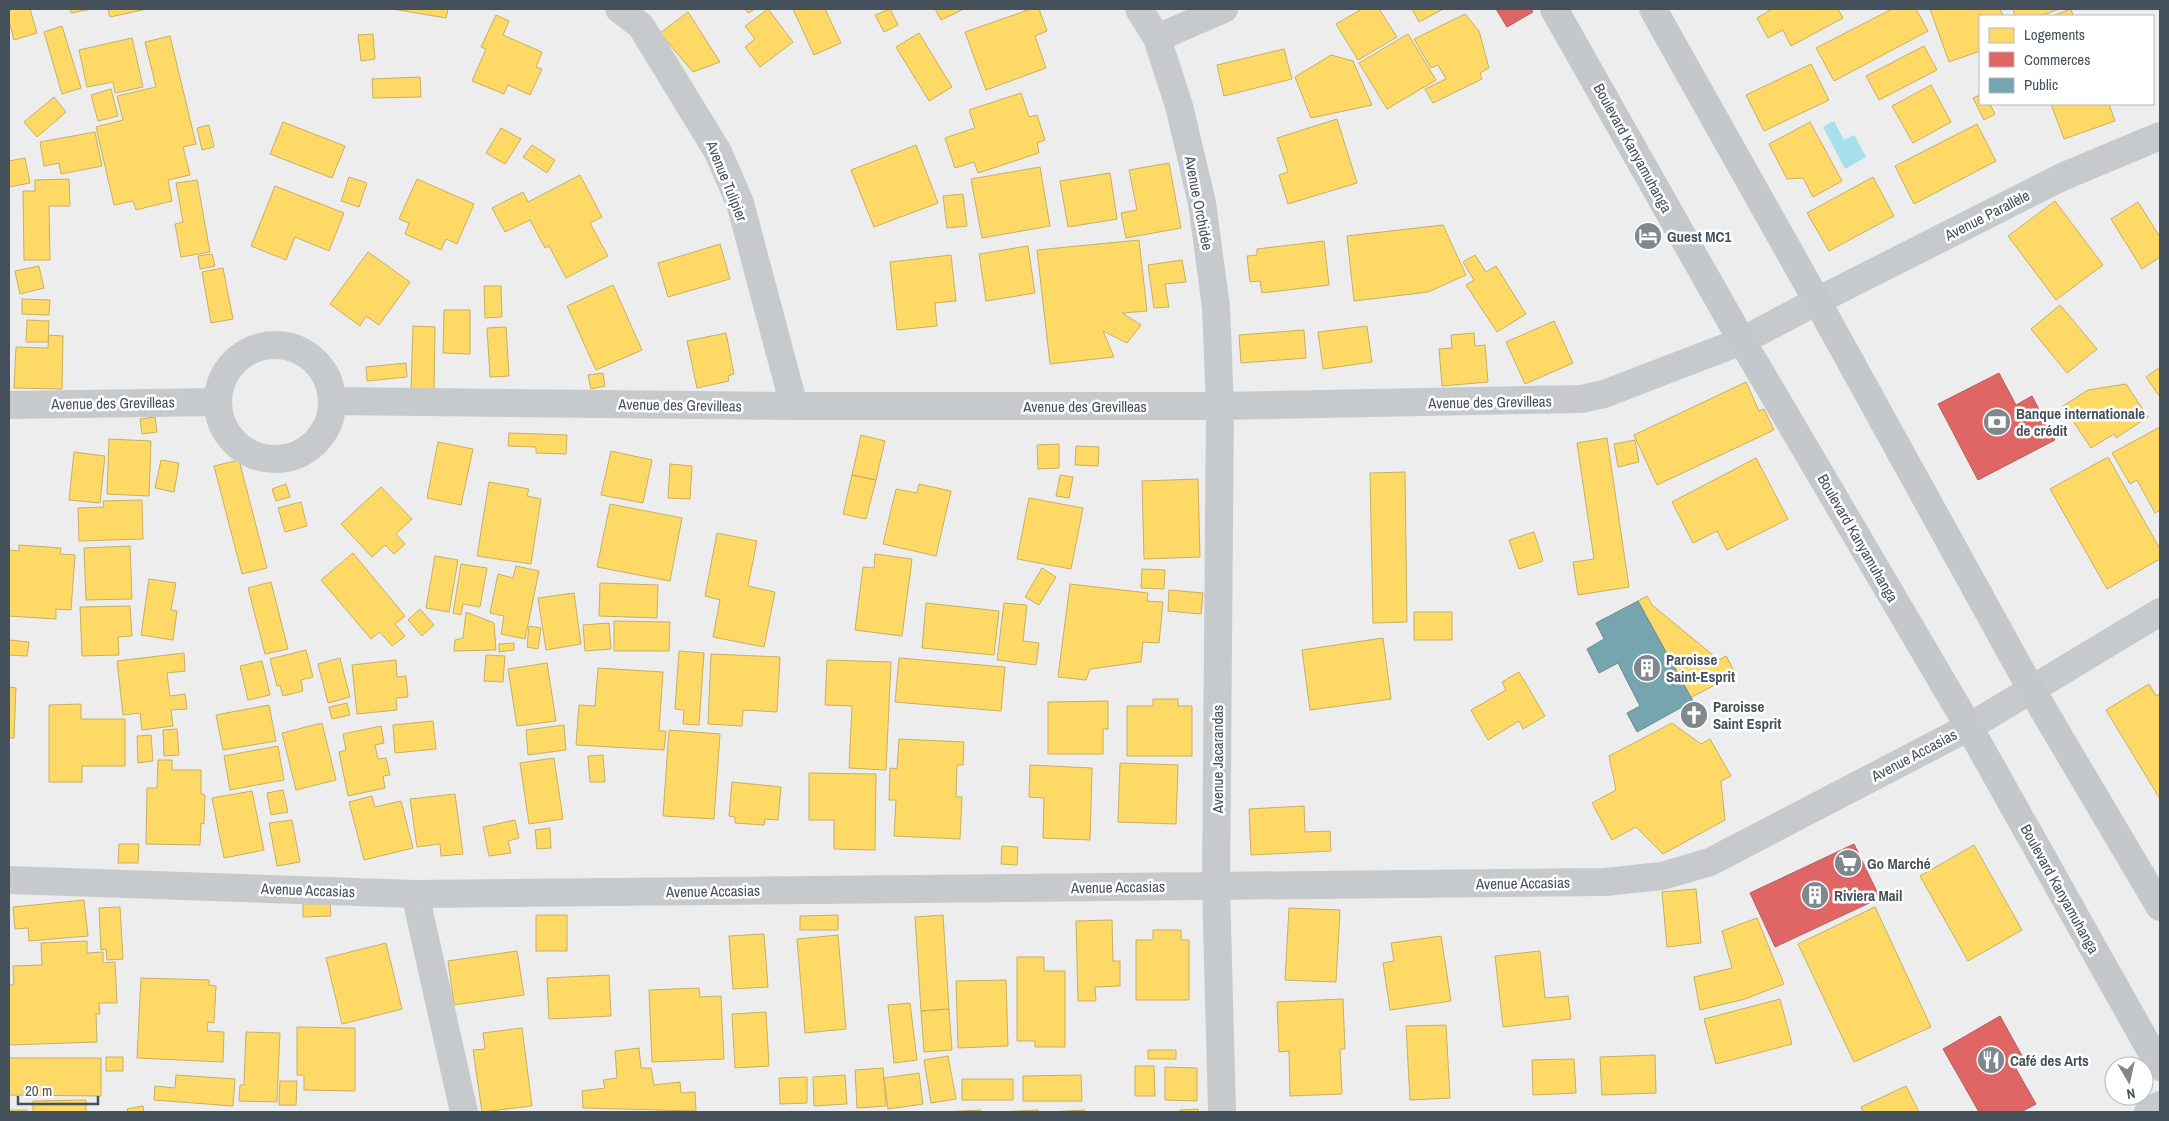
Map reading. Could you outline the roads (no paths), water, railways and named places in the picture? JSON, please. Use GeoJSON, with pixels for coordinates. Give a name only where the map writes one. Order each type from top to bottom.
{"type":"FeatureCollection","features":[{"type":"Feature","properties":{"kind":"main road","name":"Boulevard Kanyamuhanga"},"geometry":{"type":"LineString","coordinates":[[1554,9],[1742,341],[1969,727],[2160,1067]]}},
{"type":"Feature","properties":{"kind":"main road"},"geometry":{"type":"LineString","coordinates":[[1653,9],[2031,689],[2160,907]]}},
{"type":"Feature","properties":{"kind":"street","name":"Avenue Tulipier"},"geometry":{"type":"LineString","coordinates":[[619,9],[641,26],[718,152],[740,203],[794,406]]}},
{"type":"Feature","properties":{"kind":"street","name":"Avenue Orchidée"},"geometry":{"type":"LineString","coordinates":[[1139,9],[1157,38],[1179,106],[1202,203],[1216,307],[1220,406]]}},
{"type":"Feature","properties":{"kind":"street"},"geometry":{"type":"LineString","coordinates":[[1157,38],[1224,9]]}},
{"type":"Feature","properties":{"kind":"street","name":"Avenue Parallèle"},"geometry":{"type":"LineString","coordinates":[[1817,301],[2062,177],[2160,136]]}},
{"type":"Feature","properties":{"kind":"street","name":"Avenue des Grevilleas"},"geometry":{"type":"LineString","coordinates":[[332,401],[794,406],[1220,406],[1581,399],[1604,394],[1742,341],[1817,301]]}},
{"type":"Feature","properties":{"kind":"street"},"geometry":{"type":"LineString","coordinates":[[265,346],[284,346],[303,352],[318,365],[328,382],[332,401],[329,419],[321,436],[309,448],[292,456],[275,459],[257,456],[241,448],[228,436],[220,420],[217,402],[221,382],[231,365],[246,353],[265,346]]}},
{"type":"Feature","properties":{"kind":"street","name":"Avenue des Grevilleas"},"geometry":{"type":"LineString","coordinates":[[9,405],[217,402]]}},
{"type":"Feature","properties":{"kind":"street","name":"Avenue Jacarandas"},"geometry":{"type":"LineString","coordinates":[[1220,406],[1216,886],[1222,1112]]}},
{"type":"Feature","properties":{"kind":"street","name":"Avenue Accasias"},"geometry":{"type":"LineString","coordinates":[[9,880],[415,894],[1605,882],[1662,876],[1710,862],[1969,727],[2160,612]]}},
{"type":"Feature","properties":{"kind":"street"},"geometry":{"type":"LineString","coordinates":[[415,894],[464,1112]]}},
{"type":"Feature","properties":{"kind":"street"},"geometry":{"type":"LineString","coordinates":[[2148,1112],[2160,1106]]}},
{"type":"Feature","properties":{"kind":"water"},"geometry":{"type":"Polygon","coordinates":[[[1834,121],[1844,140],[1854,135],[1866,157],[1845,169],[1823,127],[1834,121]]]}},
{"type":"Feature","properties":{"kind":"place","name":"Guest MC1"},"geometry":{"type":"Point","coordinates":[1648,236]}},
{"type":"Feature","properties":{"kind":"place","name":"Banque internationale de crédit"},"geometry":{"type":"Point","coordinates":[1997,422]}},
{"type":"Feature","properties":{"kind":"place","name":"Paroisse Saint-Esprit"},"geometry":{"type":"Point","coordinates":[1647,668]}},
{"type":"Feature","properties":{"kind":"place","name":"Paroisse Saint Esprit"},"geometry":{"type":"Point","coordinates":[1694,715]}},
{"type":"Feature","properties":{"kind":"place","name":"Go Marché"},"geometry":{"type":"Point","coordinates":[1848,863]}},
{"type":"Feature","properties":{"kind":"place","name":"Riviera Mail"},"geometry":{"type":"Point","coordinates":[1815,895]}},
{"type":"Feature","properties":{"kind":"place","name":"Café des Arts"},"geometry":{"type":"Point","coordinates":[1991,1060]}}]}
